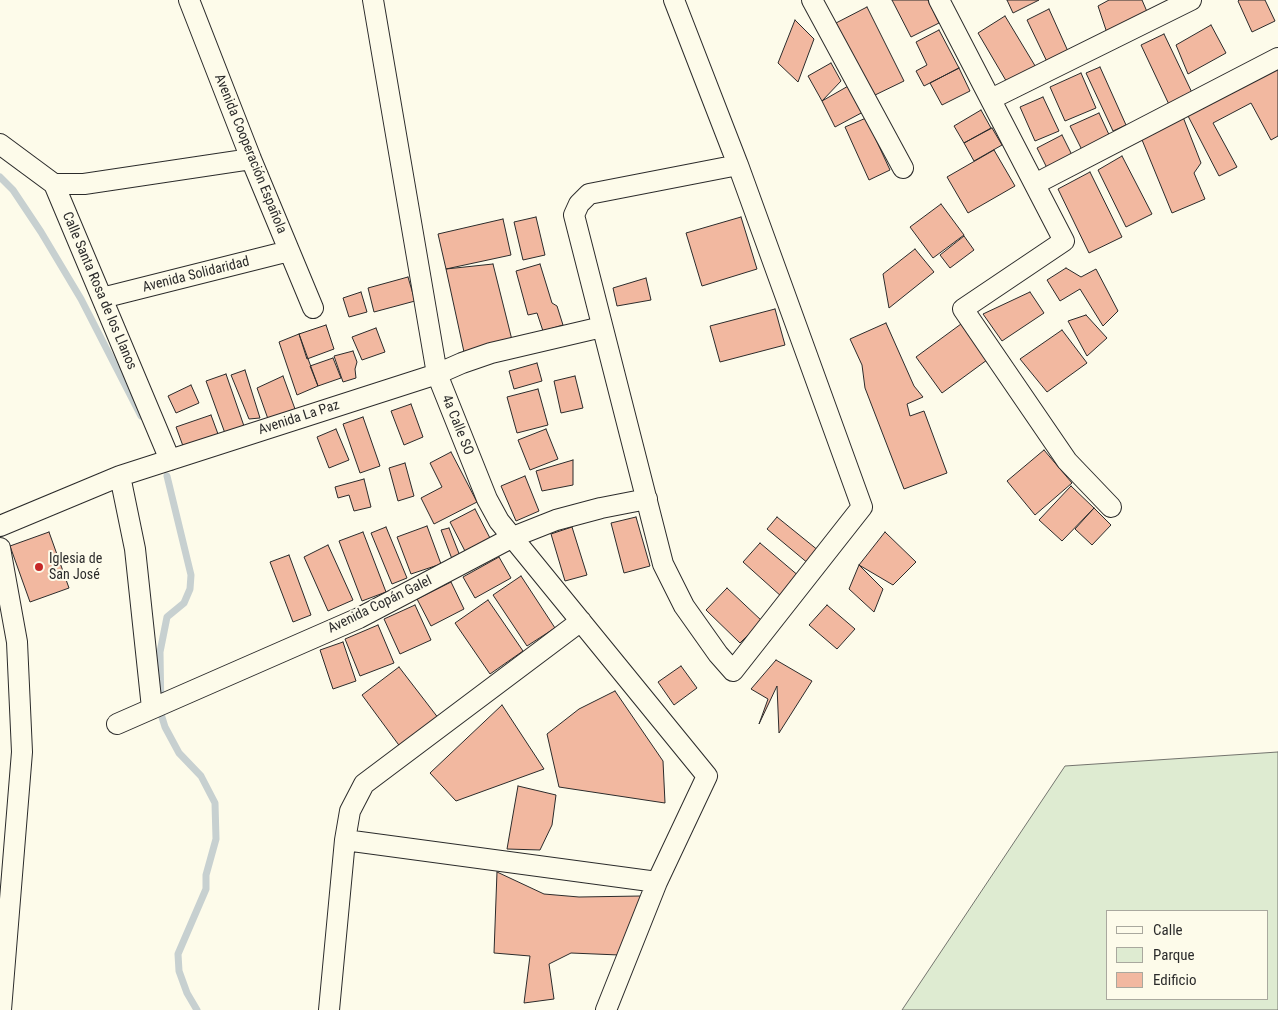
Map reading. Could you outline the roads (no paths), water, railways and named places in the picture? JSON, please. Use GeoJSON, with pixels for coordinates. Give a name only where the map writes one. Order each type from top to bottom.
{"type":"FeatureCollection","features":[{"type":"Feature","properties":{"kind":"street","name":"Avenida Cooperación Española"},"geometry":{"type":"LineString","coordinates":[[189,0],[251,159],[313,308]]}},
{"type":"Feature","properties":{"kind":"street","name":"4a Calle SO"},"geometry":{"type":"LineString","coordinates":[[373,0],[437,374],[487,499],[499,520],[707,776],[657,882]]}},
{"type":"Feature","properties":{"kind":"street"},"geometry":{"type":"LineString","coordinates":[[674,0],[738,165],[862,508],[733,671],[718,654],[684,606],[664,564],[574,215],[578,204],[589,194],[738,165]]}},
{"type":"Feature","properties":{"kind":"street"},"geometry":{"type":"LineString","coordinates":[[812,0],[903,168]]}},
{"type":"Feature","properties":{"kind":"street"},"geometry":{"type":"LineString","coordinates":[[939,0],[1064,241],[963,309],[1067,461],[1112,508]]}},
{"type":"Feature","properties":{"kind":"street"},"geometry":{"type":"LineString","coordinates":[[991,99],[1191,0]]}},
{"type":"Feature","properties":{"kind":"street"},"geometry":{"type":"LineString","coordinates":[[1035,184],[1278,58]]}},
{"type":"Feature","properties":{"kind":"street"},"geometry":{"type":"LineString","coordinates":[[0,144],[54,184],[84,184],[251,159]]}},
{"type":"Feature","properties":{"kind":"street","name":"Calle Santa Rosa de los Llanos"},"geometry":{"type":"LineString","coordinates":[[54,184],[170,460]]}},
{"type":"Feature","properties":{"kind":"street","name":"Avenida Solidaridad"},"geometry":{"type":"LineString","coordinates":[[102,298],[289,251]]}},
{"type":"Feature","properties":{"kind":"street","name":"Avenida La Paz"},"geometry":{"type":"LineString","coordinates":[[0,526],[120,476],[437,374],[491,353],[602,326]]}},
{"type":"Feature","properties":{"kind":"street"},"geometry":{"type":"LineString","coordinates":[[120,476],[134,549],[152,708]]}},
{"type":"Feature","properties":{"kind":"street","name":"Avenida Copán Galel"},"geometry":{"type":"LineString","coordinates":[[117,724],[359,618],[513,537],[556,520],[601,508],[647,499]]}},
{"type":"Feature","properties":{"kind":"street"},"geometry":{"type":"LineString","coordinates":[[0,548],[18,642],[22,752],[1,1010]]}},
{"type":"Feature","properties":{"kind":"street"},"geometry":{"type":"LineString","coordinates":[[329,1010],[345,840],[350,811],[364,784],[581,621]]}},
{"type":"Feature","properties":{"kind":"street"},"geometry":{"type":"LineString","coordinates":[[345,840],[657,882],[606,1010]]}},
{"type":"Feature","properties":{"kind":"waterway"},"geometry":{"type":"LineString","coordinates":[[0,177],[13,190],[41,232],[81,299],[141,416]]}},
{"type":"Feature","properties":{"kind":"waterway"},"geometry":{"type":"LineString","coordinates":[[167,476],[191,575],[190,589],[184,603],[167,617],[160,652],[161,714],[165,727],[179,753],[201,776],[215,803],[216,839],[206,875],[206,889],[178,954],[179,971],[187,993],[197,1010]]}},
{"type":"Feature","properties":{"kind":"place","name":"Iglesia de San José"},"geometry":{"type":"Point","coordinates":[39,567]}}]}
